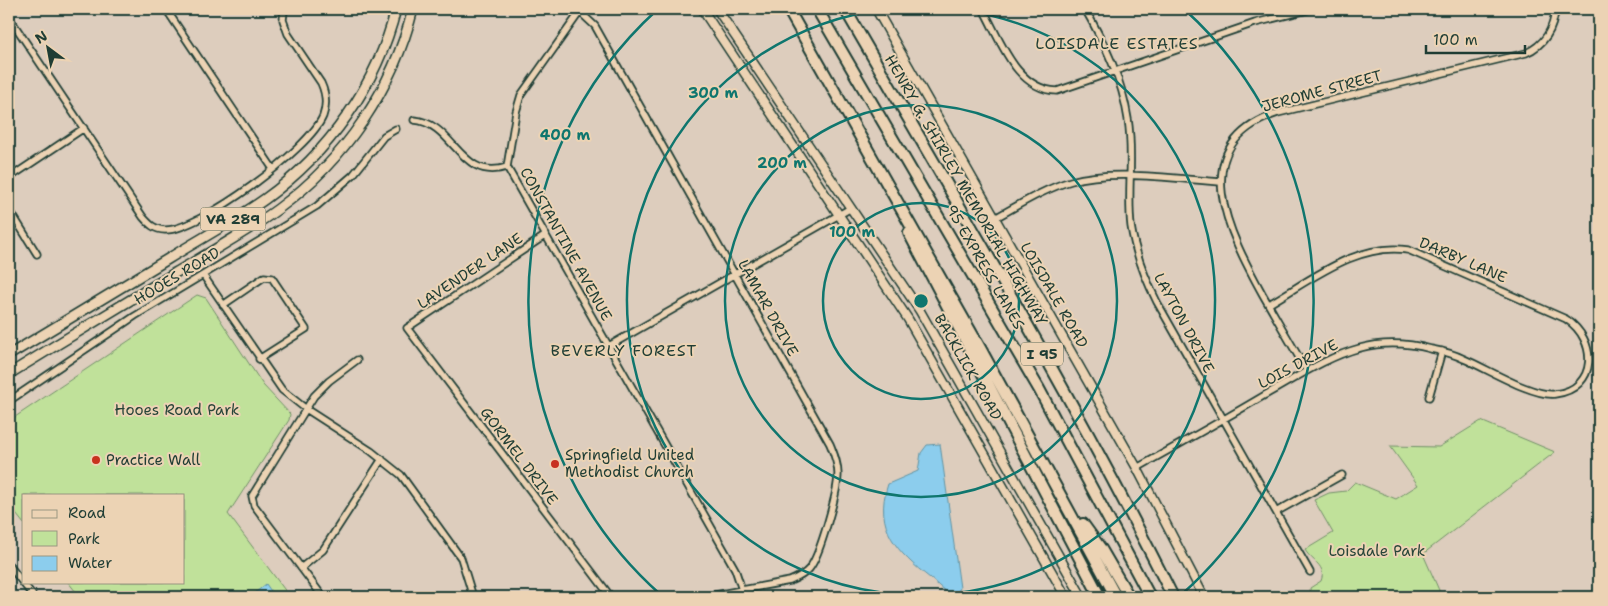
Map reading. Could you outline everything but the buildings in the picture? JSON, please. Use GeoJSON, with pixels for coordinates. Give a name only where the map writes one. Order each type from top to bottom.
{"type":"FeatureCollection","features":[{"type":"Feature","properties":{"kind":"highway"},"geometry":{"type":"LineString","coordinates":[[788,9],[1066,502],[1116,597]]}},
{"type":"Feature","properties":{"kind":"highway","name":"95 EXPRESS LANES"},"geometry":{"type":"LineString","coordinates":[[817,9],[1039,389],[1150,597]]}},
{"type":"Feature","properties":{"kind":"highway","name":"HENRY G. SHIRLEY MEMORIAL HIGHWAY"},"geometry":{"type":"LineString","coordinates":[[845,9],[1046,361],[1173,597]]}},
{"type":"Feature","properties":{"kind":"highway"},"geometry":{"type":"LineString","coordinates":[[888,184],[917,252],[994,393],[1100,597]]}},
{"type":"Feature","properties":{"kind":"highway"},"geometry":{"type":"LineString","coordinates":[[1066,502],[1101,549],[1129,597]]}},
{"type":"Feature","properties":{"kind":"main road","name":"VA 289"},"geometry":{"type":"LineString","coordinates":[[9,355],[245,212],[293,177],[330,139],[360,96],[379,59],[396,9]]}},
{"type":"Feature","properties":{"kind":"main road","name":"BACKLICK ROAD"},"geometry":{"type":"LineString","coordinates":[[702,9],[840,215],[929,354],[1066,597]]}},
{"type":"Feature","properties":{"kind":"main road","name":"BACKLICK ROAD"},"geometry":{"type":"LineString","coordinates":[[717,9],[925,319],[1082,597]]}},
{"type":"Feature","properties":{"kind":"main road","name":"LOISDALE ROAD"},"geometry":{"type":"LineString","coordinates":[[876,9],[1137,468],[1204,597]]}},
{"type":"Feature","properties":{"kind":"main road","name":"VA 289"},"geometry":{"type":"LineString","coordinates":[[9,374],[260,222],[307,186],[341,151],[375,102],[397,58],[413,10]]}},
{"type":"Feature","properties":{"kind":"street"},"geometry":{"type":"LineString","coordinates":[[166,9],[273,169]]}},
{"type":"Feature","properties":{"kind":"street"},"geometry":{"type":"LineString","coordinates":[[983,9],[1019,73],[1039,89],[1057,91],[1255,24],[1312,9]]}},
{"type":"Feature","properties":{"kind":"street","name":"LAYTON DRIVE"},"geometry":{"type":"LineString","coordinates":[[1085,9],[1102,39],[1116,72],[1128,120],[1131,226],[1143,273],[1156,302],[1310,572]]}},
{"type":"Feature","properties":{"kind":"street","name":"JEROME STREET"},"geometry":{"type":"LineString","coordinates":[[1307,372],[1230,232],[1220,182],[1231,149],[1243,133],[1260,120],[1278,113],[1526,53],[1540,44],[1548,34],[1555,9]]}},
{"type":"Feature","properties":{"kind":"street"},"geometry":{"type":"LineString","coordinates":[[13,23],[149,224],[155,228],[167,230],[192,223],[247,189],[273,169],[316,128],[326,108],[324,88],[288,34],[283,20],[286,10]]}},
{"type":"Feature","properties":{"kind":"street"},"geometry":{"type":"LineString","coordinates":[[507,167],[516,112],[522,95],[581,10]]}},
{"type":"Feature","properties":{"kind":"street","name":"LAMAR DRIVE"},"geometry":{"type":"LineString","coordinates":[[581,10],[595,26],[830,444],[837,460],[838,474],[834,498],[815,558],[809,569],[790,581],[742,590]]}},
{"type":"Feature","properties":{"kind":"street","name":"CONSTANTINE AVENUE"},"geometry":{"type":"LineString","coordinates":[[414,120],[426,122],[438,129],[460,154],[479,167],[495,170],[507,167],[734,569],[742,590]]}},
{"type":"Feature","properties":{"kind":"street"},"geometry":{"type":"LineString","coordinates":[[9,178],[84,128]]}},
{"type":"Feature","properties":{"kind":"street","name":"HOOES ROAD"},"geometry":{"type":"LineString","coordinates":[[9,401],[107,334],[329,197],[353,175],[384,136],[396,129]]}},
{"type":"Feature","properties":{"kind":"street"},"geometry":{"type":"LineString","coordinates":[[995,218],[1068,182],[1098,176],[1220,182]]}},
{"type":"Feature","properties":{"kind":"street"},"geometry":{"type":"LineString","coordinates":[[609,346],[851,208]]}},
{"type":"Feature","properties":{"kind":"street"},"geometry":{"type":"LineString","coordinates":[[9,209],[38,254]]}},
{"type":"Feature","properties":{"kind":"street","name":"LAVENDER LANE"},"geometry":{"type":"LineString","coordinates":[[407,328],[546,235]]}},
{"type":"Feature","properties":{"kind":"street","name":"DARBY LANE"},"geometry":{"type":"LineString","coordinates":[[1269,304],[1365,252],[1384,248],[1408,250],[1571,322],[1579,328],[1587,342],[1590,358],[1588,369]]}},
{"type":"Feature","properties":{"kind":"street"},"geometry":{"type":"LineString","coordinates":[[203,275],[282,390],[306,409],[382,459],[401,475],[452,542],[468,575],[473,597]]}},
{"type":"Feature","properties":{"kind":"street"},"geometry":{"type":"LineString","coordinates":[[223,305],[264,277],[272,278],[306,329],[259,359]]}},
{"type":"Feature","properties":{"kind":"street","name":"GORMEL DRIVE"},"geometry":{"type":"LineString","coordinates":[[407,328],[611,597]]}},
{"type":"Feature","properties":{"kind":"street","name":"LOIS DRIVE"},"geometry":{"type":"LineString","coordinates":[[1137,468],[1307,372],[1343,354],[1374,346],[1412,345],[1442,351],[1533,390],[1548,394],[1568,390],[1581,380],[1588,369]]}},
{"type":"Feature","properties":{"kind":"street"},"geometry":{"type":"LineString","coordinates":[[1429,397],[1442,351]]}},
{"type":"Feature","properties":{"kind":"street"},"geometry":{"type":"LineString","coordinates":[[323,597],[252,502],[254,490],[306,409],[329,381],[357,360]]}},
{"type":"Feature","properties":{"kind":"street"},"geometry":{"type":"LineString","coordinates":[[301,568],[323,550],[382,459]]}},
{"type":"Feature","properties":{"kind":"street"},"geometry":{"type":"LineString","coordinates":[[1276,512],[1342,475]]}},
{"type":"Feature","properties":{"kind":"street"},"geometry":{"type":"LineString","coordinates":[[9,565],[22,582]]}},
{"type":"Feature","properties":{"kind":"street"},"geometry":{"type":"LineString","coordinates":[[24,584],[34,597]]}},
{"type":"Feature","properties":{"kind":"street"},"geometry":{"type":"LineString","coordinates":[[704,597],[742,590]]}},
{"type":"Feature","properties":{"kind":"green space","name":"Hooes Road Park"},"geometry":{"type":"Polygon","coordinates":[[[197,295],[206,298],[263,385],[290,414],[289,420],[228,514],[290,597],[80,597],[70,584],[185,584],[185,494],[22,494],[22,521],[9,505],[9,421],[197,295]]]}},
{"type":"Feature","properties":{"kind":"green space","name":"Loisdale Park"},"geometry":{"type":"Polygon","coordinates":[[[1481,421],[1555,452],[1423,554],[1442,597],[1311,597],[1310,588],[1321,581],[1322,571],[1305,550],[1333,533],[1314,500],[1329,493],[1346,491],[1355,482],[1396,499],[1418,485],[1390,446],[1439,447],[1481,421]]]}},
{"type":"Feature","properties":{"kind":"water"},"geometry":{"type":"Polygon","coordinates":[[[940,444],[960,588],[955,597],[918,569],[899,549],[891,538],[884,514],[884,500],[888,484],[918,471],[921,453],[927,445],[940,444]]]}},
{"type":"Feature","properties":{"kind":"water"},"geometry":{"type":"Polygon","coordinates":[[[266,584],[275,597],[250,597],[266,584]]]}},
{"type":"Feature","properties":{"kind":"place","name":"Practice Wall"},"geometry":{"type":"Point","coordinates":[96,460]}},
{"type":"Feature","properties":{"kind":"place","name":"Springfield United Methodist Church"},"geometry":{"type":"Point","coordinates":[555,464]}},
{"type":"Feature","properties":{"kind":"district","name":"LOISDALE ESTATES"},"geometry":{"type":"Point","coordinates":[1117,43]}},
{"type":"Feature","properties":{"kind":"district","name":"BEVERLY FOREST"},"geometry":{"type":"Point","coordinates":[624,350]}}]}
